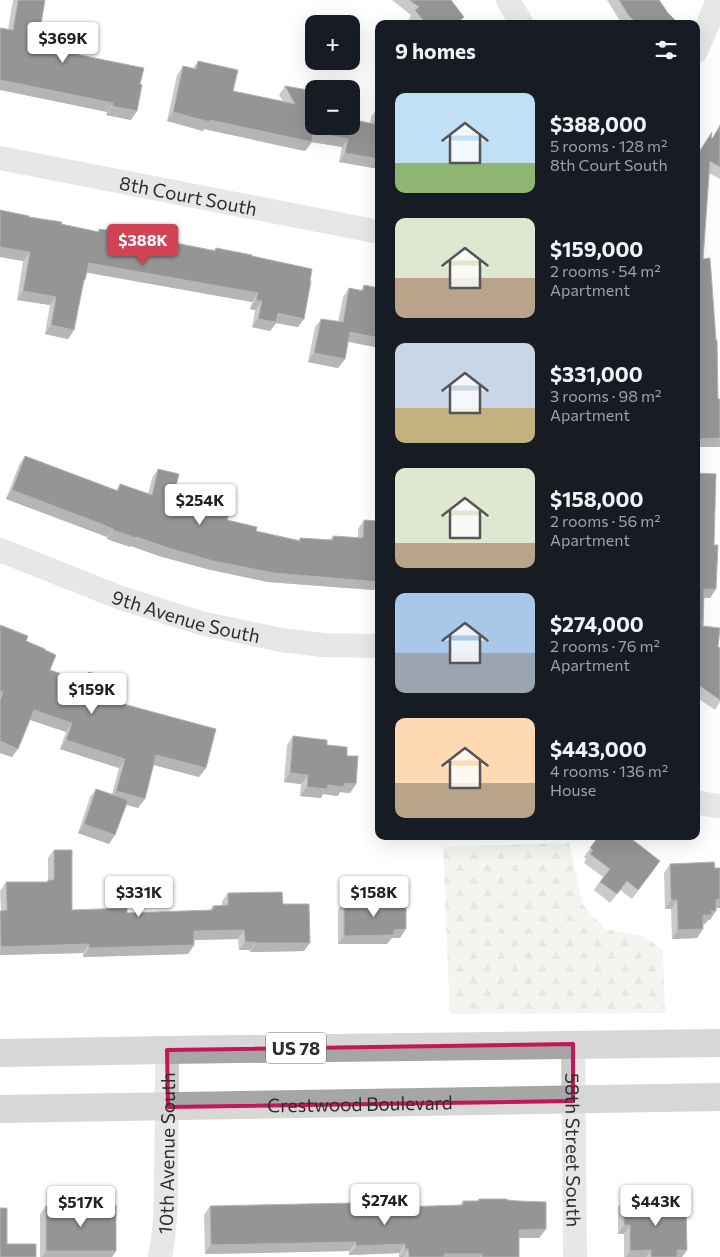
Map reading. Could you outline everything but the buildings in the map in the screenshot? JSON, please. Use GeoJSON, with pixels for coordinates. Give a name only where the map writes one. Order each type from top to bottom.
{"type":"FeatureCollection","features":[{"type":"Feature","properties":{"kind":"main road","name":"US 78"},"geometry":{"type":"LineString","coordinates":[[0,1053],[720,1043]]}},
{"type":"Feature","properties":{"kind":"main road","name":"Crestwood Boulevard"},"geometry":{"type":"LineString","coordinates":[[0,1109],[720,1097]]}},
{"type":"Feature","properties":{"kind":"street"},"geometry":{"type":"LineString","coordinates":[[508,0],[520,20]]}},
{"type":"Feature","properties":{"kind":"street"},"geometry":{"type":"LineString","coordinates":[[700,42],[719,0]]}},
{"type":"Feature","properties":{"kind":"street","name":"8th Court South"},"geometry":{"type":"LineString","coordinates":[[0,158],[375,231]]}},
{"type":"Feature","properties":{"kind":"street","name":"9th Avenue South"},"geometry":{"type":"LineString","coordinates":[[0,550],[121,598],[202,623],[281,640],[323,645],[375,646]]}},
{"type":"Feature","properties":{"kind":"street"},"geometry":{"type":"LineString","coordinates":[[700,803],[720,806]]}},
{"type":"Feature","properties":{"kind":"street","name":"58th Street South"},"geometry":{"type":"LineString","coordinates":[[573,1044],[575,1257]]}},
{"type":"Feature","properties":{"kind":"street","name":"10th Avenue South"},"geometry":{"type":"LineString","coordinates":[[160,1257],[165,1214],[168,1107],[167,1050]]}},
{"type":"Feature","properties":{"kind":"highlighted area"},"geometry":{"type":"Polygon","coordinates":[[[573,1044],[573,1101],[168,1107],[167,1050],[573,1044]]]}},
{"type":"Feature","properties":{"kind":"green space"},"geometry":{"type":"Polygon","coordinates":[[[569,843],[583,905],[605,929],[643,936],[663,950],[665,1013],[450,1014],[443,847],[569,843]]]}}]}
